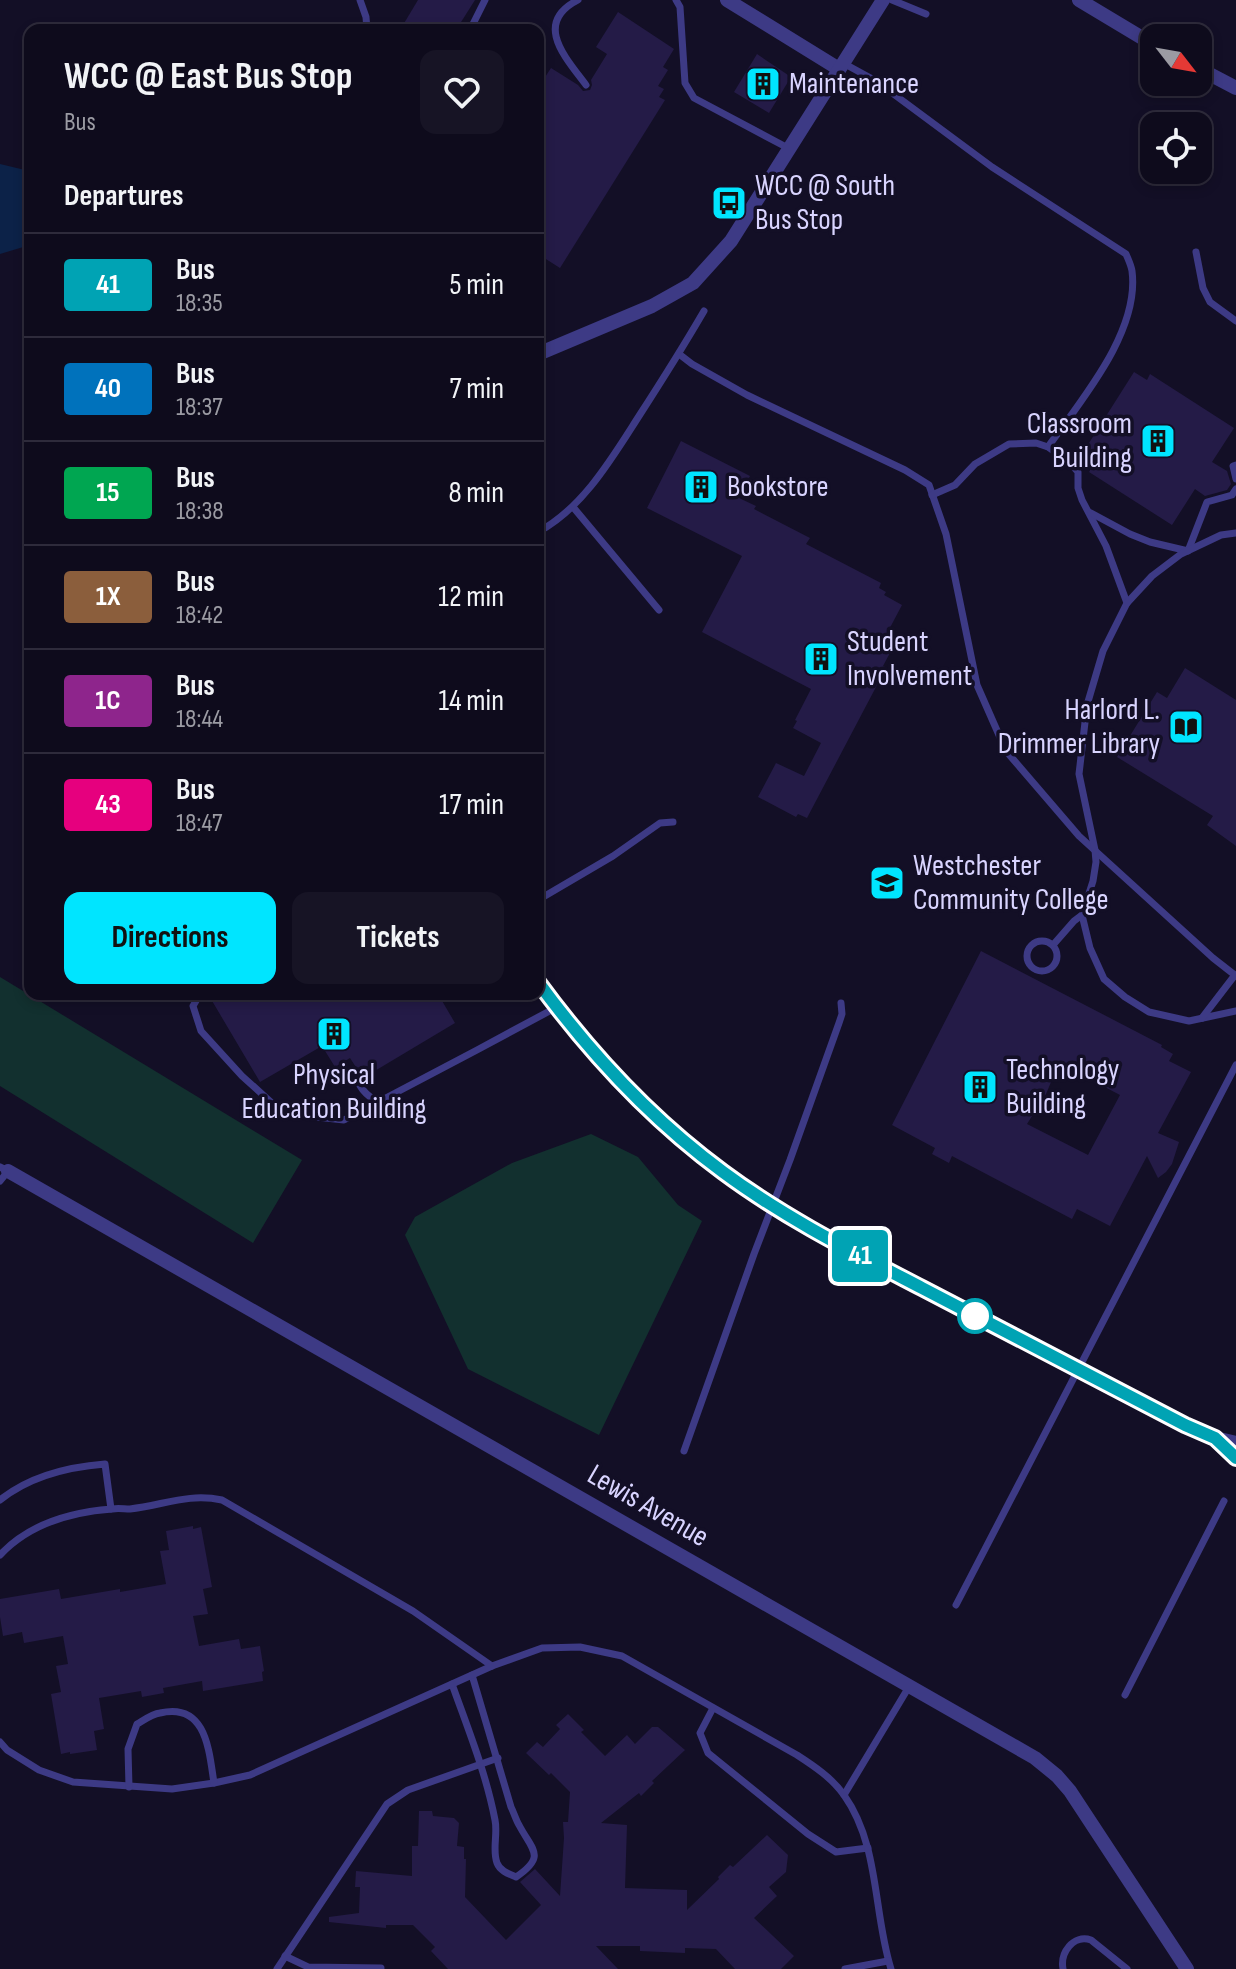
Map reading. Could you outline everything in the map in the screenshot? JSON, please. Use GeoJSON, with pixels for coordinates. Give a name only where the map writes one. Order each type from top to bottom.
{"type":"FeatureCollection","features":[{"type":"Feature","properties":{"kind":"street"},"geometry":{"type":"LineString","coordinates":[[727,0],[841,66]]}},
{"type":"Feature","properties":{"kind":"street"},"geometry":{"type":"LineString","coordinates":[[544,351],[652,306],[693,283],[731,241],[883,0]]}},
{"type":"Feature","properties":{"kind":"street"},"geometry":{"type":"LineString","coordinates":[[1079,0],[1140,37]]}},
{"type":"Feature","properties":{"kind":"street"},"geometry":{"type":"LineString","coordinates":[[1212,75],[1236,88]]}},
{"type":"Feature","properties":{"kind":"street"},"geometry":{"type":"LineString","coordinates":[[544,990],[627,1090],[702,1155],[773,1207],[825,1238],[1185,1425],[1236,1443]]}},
{"type":"Feature","properties":{"kind":"street","name":"Lewis Avenue"},"geometry":{"type":"LineString","coordinates":[[3,1173],[1035,1758],[1070,1791],[1187,1969]]}},
{"type":"Feature","properties":{"kind":"street"},"geometry":{"type":"LineString","coordinates":[[1215,1438],[1236,1458]]}},
{"type":"Feature","properties":{"kind":"lane"},"geometry":{"type":"LineString","coordinates":[[360,0],[367,24]]}},
{"type":"Feature","properties":{"kind":"lane"},"geometry":{"type":"LineString","coordinates":[[473,24],[485,0]]}},
{"type":"Feature","properties":{"kind":"lane"},"geometry":{"type":"LineString","coordinates":[[578,0],[563,8],[555,21],[556,36],[560,50],[586,85]]}},
{"type":"Feature","properties":{"kind":"lane"},"geometry":{"type":"LineString","coordinates":[[676,0],[680,7],[685,83],[694,98],[788,148]]}},
{"type":"Feature","properties":{"kind":"lane"},"geometry":{"type":"LineString","coordinates":[[892,0],[926,14]]}},
{"type":"Feature","properties":{"kind":"lane"},"geometry":{"type":"LineString","coordinates":[[841,66],[876,81],[992,167],[1126,254],[1131,270],[1132,294],[1121,337],[1048,447]]}},
{"type":"Feature","properties":{"kind":"lane"},"geometry":{"type":"LineString","coordinates":[[1196,252],[1203,288],[1210,302],[1236,321]]}},
{"type":"Feature","properties":{"kind":"lane"},"geometry":{"type":"LineString","coordinates":[[544,528],[573,507],[608,463],[704,311]]}},
{"type":"Feature","properties":{"kind":"lane"},"geometry":{"type":"LineString","coordinates":[[679,354],[747,395],[905,470],[929,485],[946,534],[977,685],[1006,751],[1079,836],[1235,975],[1202,1018]]}},
{"type":"Feature","properties":{"kind":"lane"},"geometry":{"type":"LineString","coordinates":[[932,495],[955,485],[975,464],[1009,444],[1036,443],[1048,447],[1078,472],[1082,500],[1106,546],[1127,603]]}},
{"type":"Feature","properties":{"kind":"lane"},"geometry":{"type":"LineString","coordinates":[[1236,465],[1233,466],[1236,479]]}},
{"type":"Feature","properties":{"kind":"lane"},"geometry":{"type":"LineString","coordinates":[[1188,551],[1207,502],[1232,495],[1236,489]]}},
{"type":"Feature","properties":{"kind":"lane"},"geometry":{"type":"LineString","coordinates":[[573,507],[659,610]]}},
{"type":"Feature","properties":{"kind":"lane"},"geometry":{"type":"LineString","coordinates":[[1089,512],[1150,542],[1188,551]]}},
{"type":"Feature","properties":{"kind":"lane"},"geometry":{"type":"LineString","coordinates":[[1236,533],[1221,535],[1188,551],[1152,576],[1127,603],[1103,651],[1087,705],[1079,774],[1096,862],[1082,915],[1090,948],[1104,979],[1149,1012],[1189,1021],[1236,1011]]}},
{"type":"Feature","properties":{"kind":"lane"},"geometry":{"type":"LineString","coordinates":[[544,896],[613,856],[660,823],[673,822]]}},
{"type":"Feature","properties":{"kind":"lane"},"geometry":{"type":"LineString","coordinates":[[1053,945],[1082,915]]}},
{"type":"Feature","properties":{"kind":"lane"},"geometry":{"type":"LineString","coordinates":[[1045,940],[1053,945],[1057,953],[1053,966],[1040,971],[1031,967],[1027,958],[1031,944],[1045,940]]}},
{"type":"Feature","properties":{"kind":"lane"},"geometry":{"type":"LineString","coordinates":[[196,1000],[193,1006],[201,1031],[242,1076],[273,1104],[307,1116],[344,1120],[557,1007]]}},
{"type":"Feature","properties":{"kind":"lane"},"geometry":{"type":"LineString","coordinates":[[684,1451],[842,1014],[841,1003]]}},
{"type":"Feature","properties":{"kind":"lane"},"geometry":{"type":"LineString","coordinates":[[956,1605],[1236,1065]]}},
{"type":"Feature","properties":{"kind":"lane"},"geometry":{"type":"LineString","coordinates":[[351,1070],[362,1090],[378,1101]]}},
{"type":"Feature","properties":{"kind":"lane"},"geometry":{"type":"LineString","coordinates":[[0,1500],[36,1478],[105,1464],[111,1509]]}},
{"type":"Feature","properties":{"kind":"lane"},"geometry":{"type":"LineString","coordinates":[[0,1555],[33,1529],[55,1518],[130,1509],[182,1498],[222,1500],[413,1611],[492,1666]]}},
{"type":"Feature","properties":{"kind":"lane"},"geometry":{"type":"LineString","coordinates":[[1125,1695],[1224,1501]]}},
{"type":"Feature","properties":{"kind":"lane"},"geometry":{"type":"LineString","coordinates":[[0,1742],[7,1750],[39,1770],[73,1782],[172,1789],[250,1775],[492,1666],[542,1648],[580,1647],[622,1656],[797,1755],[817,1768],[844,1795],[868,1848],[889,1965],[845,1969]]}},
{"type":"Feature","properties":{"kind":"lane"},"geometry":{"type":"LineString","coordinates":[[452,1684],[481,1765],[496,1823],[497,1865],[506,1874],[516,1877],[528,1869],[534,1858],[533,1847],[511,1807],[472,1675]]}},
{"type":"Feature","properties":{"kind":"lane"},"geometry":{"type":"LineString","coordinates":[[844,1795],[910,1685]]}},
{"type":"Feature","properties":{"kind":"lane"},"geometry":{"type":"LineString","coordinates":[[713,1708],[700,1733],[708,1753],[808,1834],[836,1852],[868,1848]]}},
{"type":"Feature","properties":{"kind":"lane"},"geometry":{"type":"LineString","coordinates":[[129,1787],[128,1749],[137,1724],[159,1713],[176,1711],[192,1717],[203,1729],[214,1783]]}},
{"type":"Feature","properties":{"kind":"lane"},"geometry":{"type":"LineString","coordinates":[[277,1969],[387,1804],[408,1790],[498,1758]]}},
{"type":"Feature","properties":{"kind":"lane"},"geometry":{"type":"LineString","coordinates":[[1063,1969],[1062,1958],[1077,1939],[1084,1937],[1127,1969]]}},
{"type":"Feature","properties":{"kind":"lane"},"geometry":{"type":"LineString","coordinates":[[285,1956],[308,1967],[381,1968]]}},
{"type":"Feature","properties":{"kind":"green space"},"geometry":{"type":"Polygon","coordinates":[[[0,977],[24,992],[24,1000],[38,1000],[302,1160],[253,1243],[0,1086],[0,977]]]}},
{"type":"Feature","properties":{"kind":"green space"},"geometry":{"type":"Polygon","coordinates":[[[591,1134],[638,1157],[678,1205],[702,1221],[599,1435],[468,1369],[405,1235],[415,1217],[512,1163],[591,1134]]]}},
{"type":"Feature","properties":{"kind":"water"},"geometry":{"type":"Polygon","coordinates":[[[0,164],[24,170],[24,247],[0,254],[0,164]]]}},
{"type":"Feature","properties":{"kind":"building"},"geometry":{"type":"Polygon","coordinates":[[[418,0],[475,0],[460,24],[404,24],[418,0]]]}},
{"type":"Feature","properties":{"kind":"building"},"geometry":{"type":"Polygon","coordinates":[[[618,12],[674,49],[663,67],[668,70],[658,86],[664,89],[659,97],[665,100],[560,268],[544,258],[544,79],[551,68],[583,91],[590,90],[591,80],[607,54],[596,47],[618,12]]]}},
{"type":"Feature","properties":{"kind":"building","name":"Maintenance"},"geometry":{"type":"Polygon","coordinates":[[[757,54],[791,77],[769,113],[734,92],[757,54]]]}},
{"type":"Feature","properties":{"kind":"building","name":"Classroom Building"},"geometry":{"type":"Polygon","coordinates":[[[1134,372],[1147,380],[1150,374],[1234,428],[1212,462],[1227,471],[1231,484],[1227,490],[1205,496],[1195,489],[1172,525],[1089,472],[1095,462],[1082,454],[1134,372]]]}},
{"type":"Feature","properties":{"kind":"building","name":"Student Involvement"},"geometry":{"type":"Polygon","coordinates":[[[681,441],[750,476],[739,498],[810,538],[806,544],[881,583],[879,588],[886,592],[884,595],[902,605],[884,639],[887,640],[883,647],[891,651],[885,667],[807,818],[798,814],[796,817],[758,797],[776,763],[804,776],[821,743],[793,728],[811,689],[702,632],[742,556],[647,508],[681,441]]]}},
{"type":"Feature","properties":{"kind":"building","name":"Harlord L. Drimmer Library"},"geometry":{"type":"Polygon","coordinates":[[[1185,668],[1236,700],[1236,846],[1207,825],[1213,816],[1117,757],[1157,692],[1167,698],[1185,668]]]}},
{"type":"Feature","properties":{"kind":"building","name":"Technology Building"},"geometry":{"type":"Polygon","coordinates":[[[981,951],[1162,1045],[1173,1054],[1169,1061],[1191,1072],[1158,1133],[1179,1142],[1172,1164],[1158,1178],[1147,1156],[1110,1226],[1077,1209],[1072,1219],[952,1156],[949,1163],[932,1154],[935,1148],[892,1125],[981,951]],[[1059,1063],[1046,1094],[1027,1124],[1088,1155],[1120,1095],[1059,1063]]]}},
{"type":"Feature","properties":{"kind":"building","name":"Physical Education Building"},"geometry":{"type":"Polygon","coordinates":[[[212,1000],[442,1000],[455,1023],[363,1078],[350,1058],[335,1067],[322,1046],[260,1082],[212,1000]]]}},
{"type":"Feature","properties":{"kind":"building"},"geometry":{"type":"Polygon","coordinates":[[[193,1526],[193,1529],[201,1527],[212,1587],[203,1589],[208,1614],[193,1616],[199,1646],[239,1639],[241,1649],[260,1646],[263,1681],[203,1691],[202,1681],[163,1688],[164,1693],[142,1697],[141,1691],[99,1698],[104,1729],[94,1731],[97,1750],[61,1754],[51,1694],[61,1692],[56,1666],[68,1664],[63,1636],[24,1643],[22,1632],[3,1636],[0,1599],[59,1589],[61,1599],[166,1584],[160,1551],[169,1550],[166,1531],[193,1526]]]}},
{"type":"Feature","properties":{"kind":"building"},"geometry":{"type":"Polygon","coordinates":[[[568,1714],[605,1756],[627,1735],[635,1744],[652,1727],[658,1727],[685,1750],[652,1781],[654,1783],[641,1796],[639,1793],[601,1823],[627,1825],[625,1888],[687,1890],[687,1910],[730,1865],[733,1867],[767,1835],[788,1855],[786,1872],[769,1887],[777,1896],[754,1918],[794,1956],[781,1969],[735,1969],[716,1949],[685,1948],[685,1953],[640,1951],[640,1946],[596,1946],[618,1969],[448,1969],[431,1951],[435,1947],[413,1925],[386,1925],[386,1928],[329,1922],[329,1917],[359,1913],[360,1887],[355,1887],[356,1871],[412,1876],[412,1846],[418,1846],[419,1811],[432,1811],[433,1816],[454,1818],[459,1823],[457,1846],[464,1847],[466,1859],[465,1897],[506,1940],[541,1905],[520,1882],[535,1869],[560,1896],[563,1822],[568,1822],[570,1792],[526,1753],[537,1742],[543,1747],[560,1729],[556,1725],[568,1714]]]}},
{"type":"Feature","properties":{"kind":"bus line","name":"41"},"geometry":{"type":"LineString","coordinates":[[544,990],[627,1090],[683,1140],[752,1193],[825,1238],[1215,1438],[1236,1458]]}},
{"type":"Feature","properties":{"kind":"place","name":"Maintenance"},"geometry":{"type":"Point","coordinates":[763,84]}},
{"type":"Feature","properties":{"kind":"place","name":"WCC @ South Bus Stop"},"geometry":{"type":"Point","coordinates":[729,203]}},
{"type":"Feature","properties":{"kind":"place","name":"Classroom Building"},"geometry":{"type":"Point","coordinates":[1158,441]}},
{"type":"Feature","properties":{"kind":"place","name":"Bookstore"},"geometry":{"type":"Point","coordinates":[701,487]}},
{"type":"Feature","properties":{"kind":"place","name":"Student Involvement"},"geometry":{"type":"Point","coordinates":[821,659]}},
{"type":"Feature","properties":{"kind":"place","name":"Harlord L. Drimmer Library"},"geometry":{"type":"Point","coordinates":[1186,727]}},
{"type":"Feature","properties":{"kind":"place","name":"Westchester Community College"},"geometry":{"type":"Point","coordinates":[887,883]}},
{"type":"Feature","properties":{"kind":"place","name":"Physical Education Building"},"geometry":{"type":"Point","coordinates":[334,1034]}},
{"type":"Feature","properties":{"kind":"place","name":"Technology Building"},"geometry":{"type":"Point","coordinates":[980,1087]}}]}
